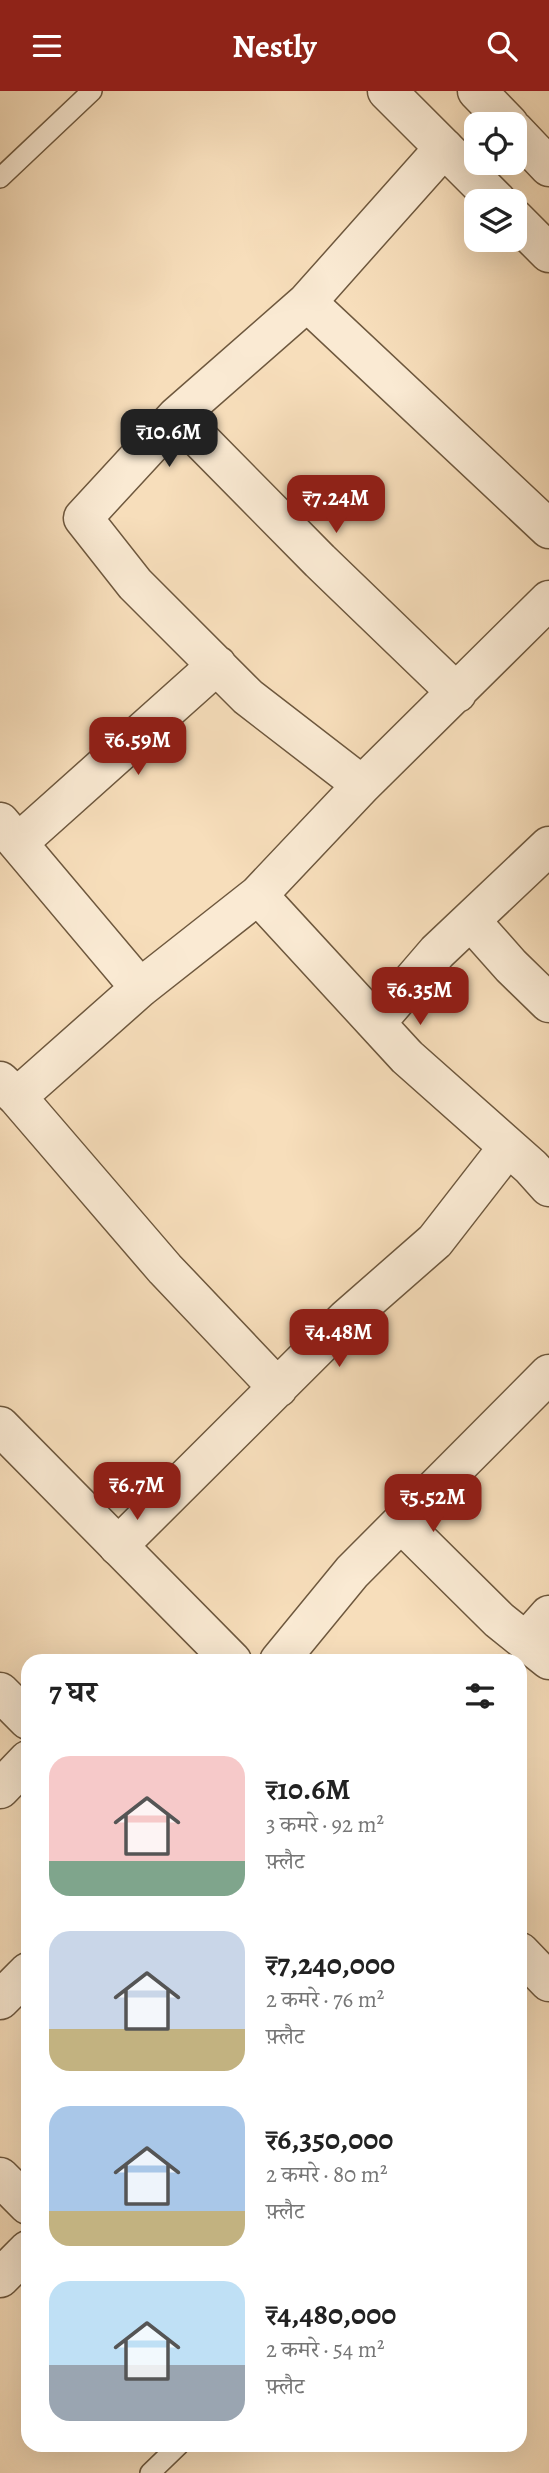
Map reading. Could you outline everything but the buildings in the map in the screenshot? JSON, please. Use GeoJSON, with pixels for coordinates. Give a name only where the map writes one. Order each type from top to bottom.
{"type":"FeatureCollection","features":[{"type":"Feature","properties":{"kind":"street"},"geometry":{"type":"LineString","coordinates":[[387,91],[486,189]]}},
{"type":"Feature","properties":{"kind":"street"},"geometry":{"type":"LineString","coordinates":[[477,91],[497,112]]}},
{"type":"Feature","properties":{"kind":"street"},"geometry":{"type":"LineString","coordinates":[[362,785],[248,697],[135,584],[83,518],[177,416],[307,302],[444,148]]}},
{"type":"Feature","properties":{"kind":"street"},"geometry":{"type":"LineString","coordinates":[[527,231],[549,253]]}},
{"type":"Feature","properties":{"kind":"street"},"geometry":{"type":"LineString","coordinates":[[307,302],[549,529]]}},
{"type":"Feature","properties":{"kind":"street"},"geometry":{"type":"LineString","coordinates":[[177,416],[320,562],[457,693]]}},
{"type":"Feature","properties":{"kind":"street"},"geometry":{"type":"LineString","coordinates":[[278,1388],[165,1269],[9,1089],[258,895],[362,785],[549,600]]}},
{"type":"Feature","properties":{"kind":"street"},"geometry":{"type":"LineString","coordinates":[[140,988],[9,833],[217,665]]}},
{"type":"Feature","properties":{"kind":"street"},"geometry":{"type":"LineString","coordinates":[[376,1023],[437,952],[549,846]]}},
{"type":"Feature","properties":{"kind":"street"},"geometry":{"type":"LineString","coordinates":[[258,895],[407,1057],[549,1187]]}},
{"type":"Feature","properties":{"kind":"street"},"geometry":{"type":"LineString","coordinates":[[471,921],[549,1003]]}},
{"type":"Feature","properties":{"kind":"street"},"geometry":{"type":"LineString","coordinates":[[118,1546],[346,1319],[435,1241],[508,1147]]}},
{"type":"Feature","properties":{"kind":"street"},"geometry":{"type":"LineString","coordinates":[[285,1654],[352,1572],[549,1374]]}},
{"type":"Feature","properties":{"kind":"street"},"geometry":{"type":"LineString","coordinates":[[0,1426],[225,1654]]}},
{"type":"Feature","properties":{"kind":"street"},"geometry":{"type":"LineString","coordinates":[[401,1523],[499,1620],[541,1639]]}},
{"type":"Feature","properties":{"kind":"street"},"geometry":{"type":"LineString","coordinates":[[0,1692],[21,1713]]}},
{"type":"Feature","properties":{"kind":"street"},"geometry":{"type":"LineString","coordinates":[[0,1789],[21,1767]]}},
{"type":"Feature","properties":{"kind":"street"},"geometry":{"type":"LineString","coordinates":[[527,1959],[549,1982]]}},
{"type":"Feature","properties":{"kind":"street"},"geometry":{"type":"LineString","coordinates":[[0,2000],[21,1979]]}},
{"type":"Feature","properties":{"kind":"street"},"geometry":{"type":"LineString","coordinates":[[0,2177],[21,2198]]}},
{"type":"Feature","properties":{"kind":"street"},"geometry":{"type":"LineString","coordinates":[[0,2278],[21,2257]]}},
{"type":"Feature","properties":{"kind":"lane"},"geometry":{"type":"LineString","coordinates":[[0,178],[92,91]]}},
{"type":"Feature","properties":{"kind":"lane"},"geometry":{"type":"LineString","coordinates":[[0,2298],[21,2277]]}},
{"type":"Feature","properties":{"kind":"lane"},"geometry":{"type":"LineString","coordinates":[[150,2473],[172,2452]]}}]}
